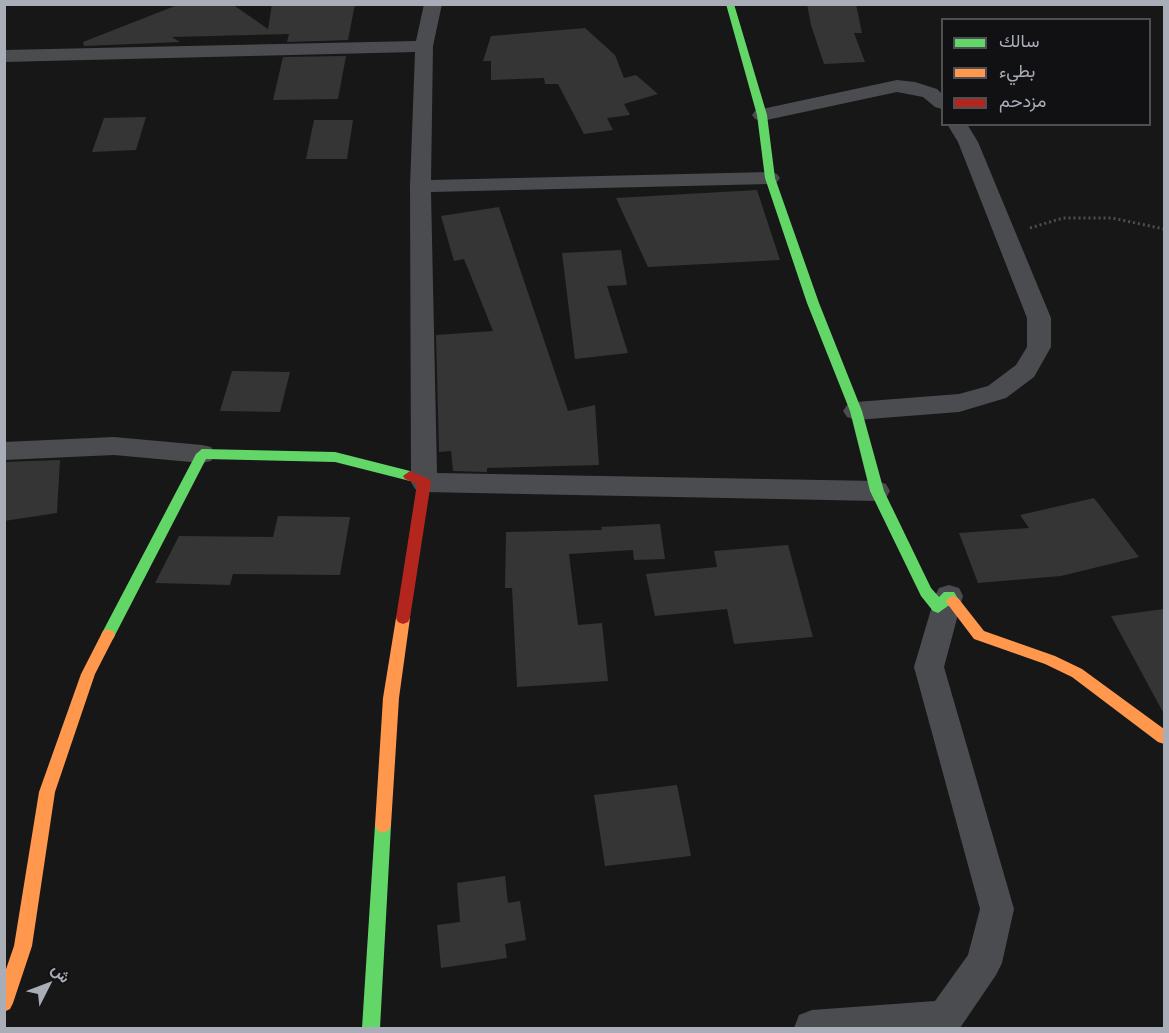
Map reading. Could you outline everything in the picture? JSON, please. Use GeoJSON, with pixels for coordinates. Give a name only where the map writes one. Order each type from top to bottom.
{"type":"FeatureCollection","features":[{"type":"Feature","properties":{"kind":"street"},"geometry":{"type":"LineString","coordinates":[[371,1029],[391,698],[424,482],[420,186],[423,46],[433,4]]}},
{"type":"Feature","properties":{"kind":"street"},"geometry":{"type":"LineString","coordinates":[[730,4],[762,115],[770,178],[813,303],[856,411],[877,491],[926,592],[938,607],[949,596]]}},
{"type":"Feature","properties":{"kind":"street"},"geometry":{"type":"LineString","coordinates":[[4,56],[423,46]]}},
{"type":"Feature","properties":{"kind":"street"},"geometry":{"type":"LineString","coordinates":[[762,115],[897,86],[930,93],[941,102]]}},
{"type":"Feature","properties":{"kind":"street"},"geometry":{"type":"LineString","coordinates":[[856,411],[959,403],[997,392],[1025,372],[1039,347],[1039,318],[968,142],[958,126]]}},
{"type":"Feature","properties":{"kind":"street"},"geometry":{"type":"LineString","coordinates":[[420,186],[770,178]]}},
{"type":"Feature","properties":{"kind":"street"},"geometry":{"type":"LineString","coordinates":[[4,451],[114,446],[202,454],[335,457],[400,472],[424,482],[877,491]]}},
{"type":"Feature","properties":{"kind":"street"},"geometry":{"type":"LineString","coordinates":[[4,1003],[23,945],[47,792],[88,674],[202,454]]}},
{"type":"Feature","properties":{"kind":"street"},"geometry":{"type":"LineString","coordinates":[[949,596],[979,635],[1050,660],[1077,673],[1164,737]]}},
{"type":"Feature","properties":{"kind":"street"},"geometry":{"type":"LineString","coordinates":[[812,1029],[945,1018],[984,963],[997,909],[929,668],[949,596]]}},
{"type":"Feature","properties":{"kind":"path"},"geometry":{"type":"LineString","coordinates":[[1004,236],[1064,218],[1112,218],[1164,229]]}},
{"type":"Feature","properties":{"kind":"building"},"geometry":{"type":"Polygon","coordinates":[[[180,4],[232,4],[268,29],[272,4],[355,4],[348,40],[287,42],[289,34],[172,37],[180,42],[84,46],[83,42],[180,4]]]}},
{"type":"Feature","properties":{"kind":"building"},"geometry":{"type":"Polygon","coordinates":[[[807,4],[856,4],[862,33],[854,33],[865,62],[824,64],[811,25],[807,4]]]}},
{"type":"Feature","properties":{"kind":"building"},"geometry":{"type":"Polygon","coordinates":[[[585,28],[615,55],[624,78],[636,75],[658,94],[624,104],[630,115],[607,118],[613,130],[584,134],[558,84],[545,84],[544,78],[491,80],[491,61],[483,61],[491,36],[585,28]]]}},
{"type":"Feature","properties":{"kind":"building"},"geometry":{"type":"Polygon","coordinates":[[[346,56],[338,99],[273,100],[283,57],[346,56]]]}},
{"type":"Feature","properties":{"kind":"building"},"geometry":{"type":"Polygon","coordinates":[[[146,117],[136,150],[92,152],[104,118],[146,117]]]}},
{"type":"Feature","properties":{"kind":"building"},"geometry":{"type":"Polygon","coordinates":[[[314,120],[353,120],[347,159],[306,159],[314,120]]]}},
{"type":"Feature","properties":{"kind":"building"},"geometry":{"type":"Polygon","coordinates":[[[757,190],[780,260],[648,267],[616,198],[757,190]]]}},
{"type":"Feature","properties":{"kind":"building"},"geometry":{"type":"Polygon","coordinates":[[[499,207],[568,411],[595,405],[599,465],[487,468],[487,472],[453,471],[451,451],[439,452],[436,335],[493,331],[464,259],[454,261],[441,216],[499,207]]]}},
{"type":"Feature","properties":{"kind":"building"},"geometry":{"type":"Polygon","coordinates":[[[621,250],[627,285],[607,286],[628,353],[575,359],[562,253],[621,250]]]}},
{"type":"Feature","properties":{"kind":"building"},"geometry":{"type":"Polygon","coordinates":[[[232,371],[290,372],[280,412],[220,411],[232,371]]]}},
{"type":"Feature","properties":{"kind":"building"},"geometry":{"type":"Polygon","coordinates":[[[60,460],[57,513],[4,521],[4,462],[60,460]]]}},
{"type":"Feature","properties":{"kind":"building"},"geometry":{"type":"Polygon","coordinates":[[[1094,498],[1139,557],[1061,576],[978,583],[959,533],[1029,528],[1020,515],[1094,498]]]}},
{"type":"Feature","properties":{"kind":"building"},"geometry":{"type":"Polygon","coordinates":[[[278,516],[350,517],[340,575],[233,574],[230,585],[155,583],[179,536],[273,537],[278,516]]]}},
{"type":"Feature","properties":{"kind":"building"},"geometry":{"type":"Polygon","coordinates":[[[660,524],[665,559],[634,560],[633,550],[569,554],[578,625],[602,623],[608,681],[517,687],[512,588],[505,588],[506,532],[602,530],[601,527],[660,524]]]}},
{"type":"Feature","properties":{"kind":"building"},"geometry":{"type":"Polygon","coordinates":[[[788,545],[813,637],[734,644],[727,609],[655,616],[646,574],[717,567],[714,551],[788,545]]]}},
{"type":"Feature","properties":{"kind":"building"},"geometry":{"type":"Polygon","coordinates":[[[1164,609],[1164,714],[1111,616],[1164,609]]]}},
{"type":"Feature","properties":{"kind":"building"},"geometry":{"type":"Polygon","coordinates":[[[677,785],[691,856],[605,866],[594,795],[677,785]]]}},
{"type":"Feature","properties":{"kind":"building"},"geometry":{"type":"Polygon","coordinates":[[[505,876],[508,903],[520,901],[526,940],[505,944],[507,958],[441,968],[437,925],[460,922],[457,883],[505,876]]]}},
{"type":"Feature","properties":{"kind":"traffic: fast"},"geometry":{"type":"LineString","coordinates":[[730,4],[762,115],[770,178],[813,303],[856,411],[877,491],[926,592],[938,607],[949,596],[953,602]]}},
{"type":"Feature","properties":{"kind":"traffic: fast"},"geometry":{"type":"LineString","coordinates":[[108,635],[202,454],[335,457],[410,476]]}},
{"type":"Feature","properties":{"kind":"traffic: fast"},"geometry":{"type":"LineString","coordinates":[[371,1028],[383,825]]}},
{"type":"Feature","properties":{"kind":"traffic: slow"},"geometry":{"type":"LineString","coordinates":[[953,602],[979,635],[1050,660],[1077,673],[1164,737]]}},
{"type":"Feature","properties":{"kind":"traffic: slow"},"geometry":{"type":"LineString","coordinates":[[383,825],[391,698],[403,618]]}},
{"type":"Feature","properties":{"kind":"traffic: slow"},"geometry":{"type":"LineString","coordinates":[[4,1003],[23,946],[47,792],[88,674],[108,635]]}},
{"type":"Feature","properties":{"kind":"traffic: jam"},"geometry":{"type":"LineString","coordinates":[[403,618],[424,482],[410,476]]}}]}
